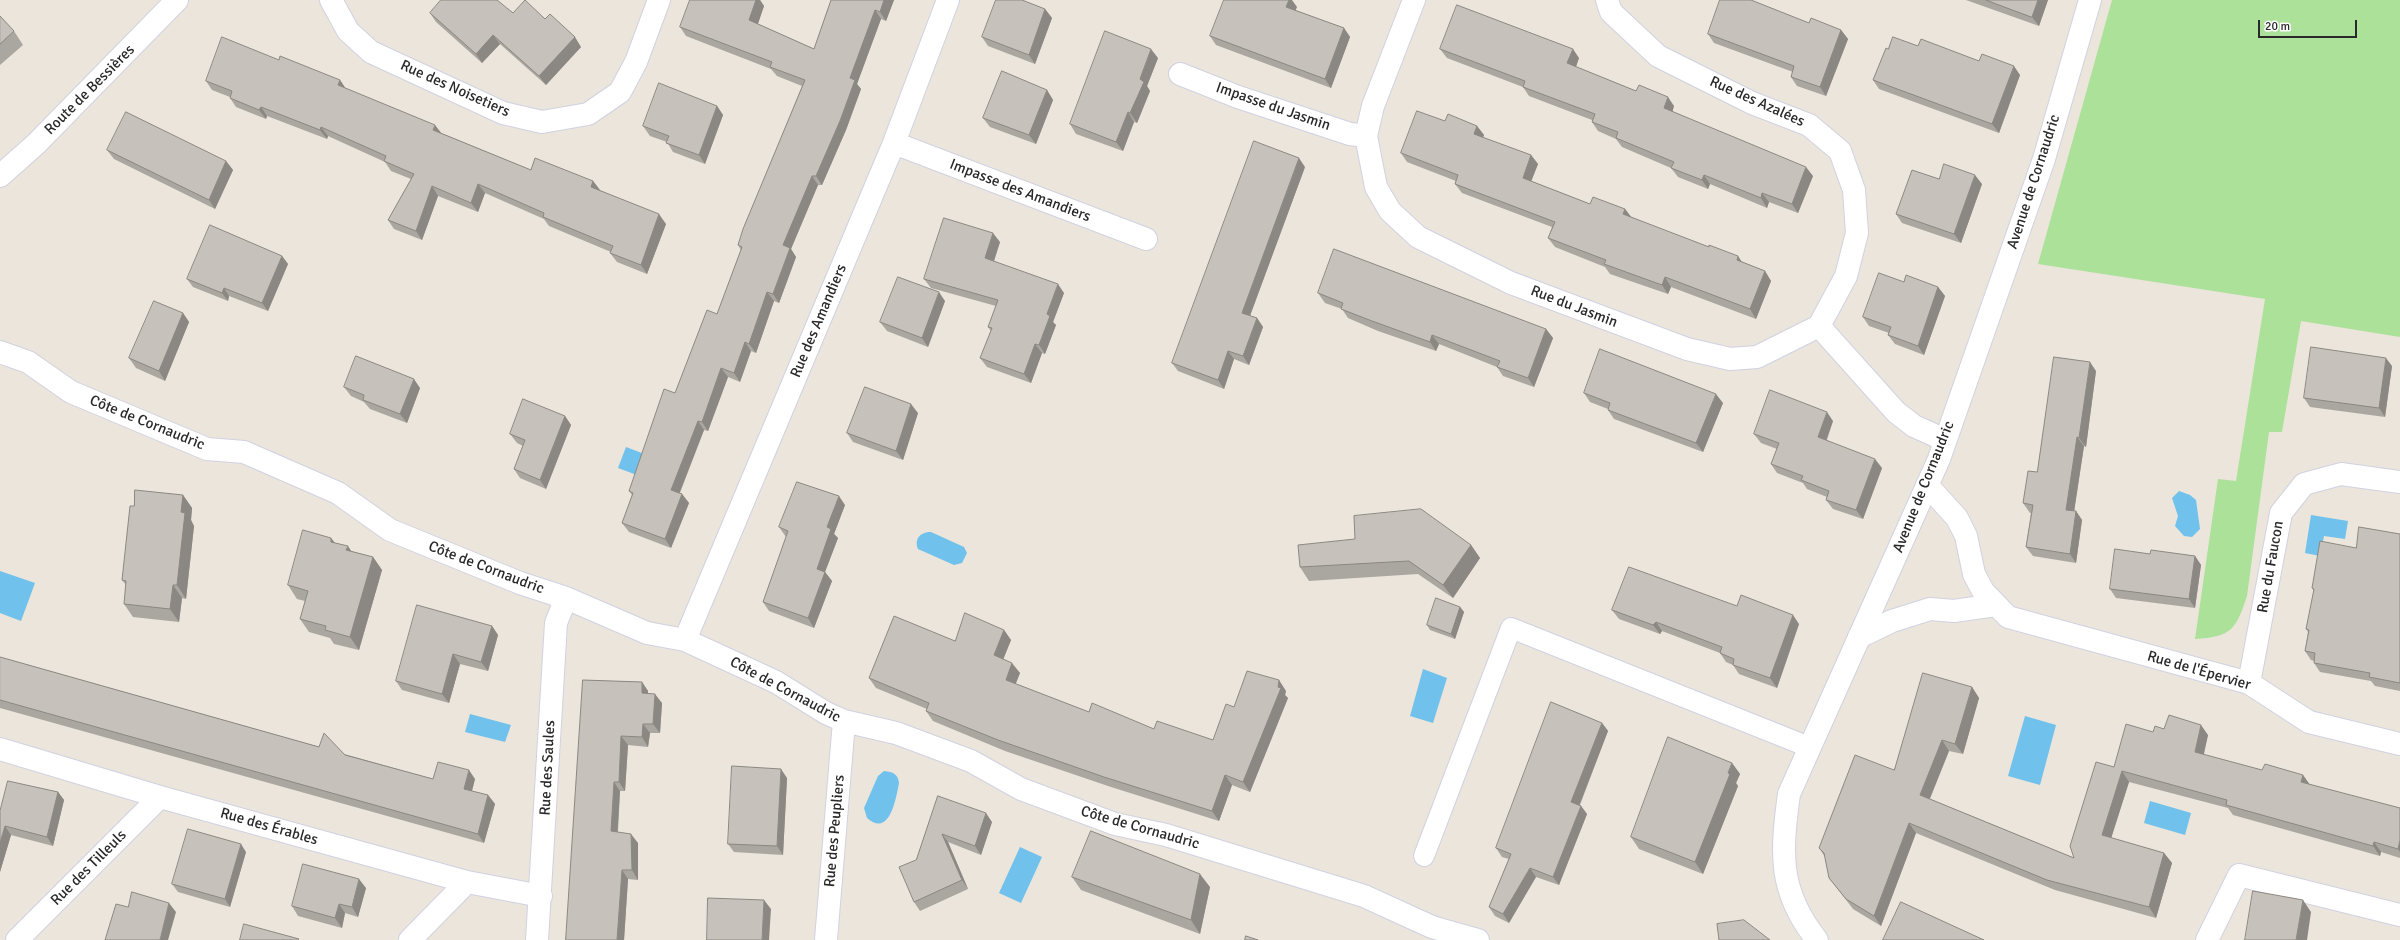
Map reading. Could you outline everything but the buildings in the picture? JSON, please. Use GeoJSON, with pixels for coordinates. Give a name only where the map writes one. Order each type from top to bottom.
{"type":"FeatureCollection","features":[{"type":"Feature","properties":{"kind":"street","name":"Route de Bessières"},"geometry":{"type":"LineString","coordinates":[[0,176],[36,144],[177,0]]}},
{"type":"Feature","properties":{"kind":"street","name":"Rue des Noisetiers"},"geometry":{"type":"LineString","coordinates":[[331,0],[348,31],[371,52],[503,113],[542,122],[588,114],[620,92],[636,62],[660,0]]}},
{"type":"Feature","properties":{"kind":"street","name":"Rue des Amandiers"},"geometry":{"type":"LineString","coordinates":[[685,640],[894,143],[948,0]]}},
{"type":"Feature","properties":{"kind":"street","name":"Rue du Jasmin"},"geometry":{"type":"LineString","coordinates":[[1414,0],[1373,106],[1366,136],[1376,187],[1390,211],[1418,237],[1511,283],[1687,349],[1730,359],[1757,357],[1819,326]]}},
{"type":"Feature","properties":{"kind":"street","name":"Rue des Azalées"},"geometry":{"type":"LineString","coordinates":[[1608,0],[1611,12],[1658,56],[1752,103],[1809,125],[1840,152],[1854,190],[1857,233],[1846,276],[1819,326]]}},
{"type":"Feature","properties":{"kind":"street","name":"Avenue de Cornaudric"},"geometry":{"type":"LineString","coordinates":[[1817,940],[1804,924],[1785,878],[1783,837],[1789,794],[1927,485],[2044,159],[2090,0]]}},
{"type":"Feature","properties":{"kind":"street","name":"Impasse du Jasmin"},"geometry":{"type":"LineString","coordinates":[[1180,74],[1238,97],[1350,134],[1366,136]]}},
{"type":"Feature","properties":{"kind":"street","name":"Impasse des Amandiers"},"geometry":{"type":"LineString","coordinates":[[894,143],[1146,240]]}},
{"type":"Feature","properties":{"kind":"street"},"geometry":{"type":"LineString","coordinates":[[1819,326],[1896,412],[1914,426],[1944,440]]}},
{"type":"Feature","properties":{"kind":"street","name":"Côte de Cornaudric"},"geometry":{"type":"LineString","coordinates":[[0,352],[28,362],[71,392],[207,449],[244,452],[338,493],[390,530],[520,583],[566,598],[647,633],[685,640],[776,682],[826,713],[844,722],[896,733],[971,761],[1021,790],[1115,824],[1166,835],[1364,896],[1432,927],[1478,940]]}},
{"type":"Feature","properties":{"kind":"street","name":"Rue du Faucon"},"geometry":{"type":"LineString","coordinates":[[2249,682],[2281,513],[2304,484],[2341,474],[2400,482]]}},
{"type":"Feature","properties":{"kind":"street","name":"Rue de l'Épervier"},"geometry":{"type":"LineString","coordinates":[[1927,485],[1956,518],[1966,536],[1974,574],[1983,591],[2008,617],[2034,626],[2249,682],[2309,722],[2400,744]]}},
{"type":"Feature","properties":{"kind":"street","name":"Rue des Saules"},"geometry":{"type":"LineString","coordinates":[[537,940],[541,896],[556,623],[566,598]]}},
{"type":"Feature","properties":{"kind":"street"},"geometry":{"type":"LineString","coordinates":[[1859,637],[1892,621],[1930,609],[1954,611],[1996,605]]}},
{"type":"Feature","properties":{"kind":"street","name":"Rue des Peupliers"},"geometry":{"type":"LineString","coordinates":[[826,940],[844,722]]}},
{"type":"Feature","properties":{"kind":"street","name":"Rue des Érables"},"geometry":{"type":"LineString","coordinates":[[0,749],[160,797],[467,882],[541,896]]}},
{"type":"Feature","properties":{"kind":"street","name":"Rue des Tilleuls"},"geometry":{"type":"LineString","coordinates":[[17,940],[160,797]]}},
{"type":"Feature","properties":{"kind":"street"},"geometry":{"type":"LineString","coordinates":[[2207,940],[2239,875],[2400,915]]}},
{"type":"Feature","properties":{"kind":"street"},"geometry":{"type":"LineString","coordinates":[[410,940],[467,882]]}},
{"type":"Feature","properties":{"kind":"lane"},"geometry":{"type":"LineString","coordinates":[[1424,856],[1510,628],[1809,747]]}},
{"type":"Feature","properties":{"kind":"green space"},"geometry":{"type":"Polygon","coordinates":[[[2112,0],[2400,0],[2400,337],[2301,321],[2282,432],[2269,432],[2247,596],[2239,616],[2231,629],[2217,636],[2207,638],[2195,639],[2218,479],[2236,481],[2265,299],[2038,264],[2112,0]]]}},
{"type":"Feature","properties":{"kind":"water"},"geometry":{"type":"Polygon","coordinates":[[[626,447],[668,463],[661,484],[618,468],[626,447]]]}},
{"type":"Feature","properties":{"kind":"water"},"geometry":{"type":"Polygon","coordinates":[[[2179,491],[2190,495],[2196,500],[2200,529],[2192,537],[2184,536],[2175,526],[2178,516],[2172,498],[2179,491]]]}},
{"type":"Feature","properties":{"kind":"water"},"geometry":{"type":"Polygon","coordinates":[[[2311,515],[2348,521],[2345,539],[2324,536],[2320,556],[2305,553],[2311,515]]]}},
{"type":"Feature","properties":{"kind":"water"},"geometry":{"type":"Polygon","coordinates":[[[931,532],[964,547],[967,553],[962,563],[954,565],[918,549],[917,539],[924,533],[931,532]]]}},
{"type":"Feature","properties":{"kind":"water"},"geometry":{"type":"Polygon","coordinates":[[[0,571],[35,583],[21,621],[0,613],[0,571]]]}},
{"type":"Feature","properties":{"kind":"water"},"geometry":{"type":"Polygon","coordinates":[[[1423,669],[1447,678],[1433,723],[1410,716],[1423,669]]]}},
{"type":"Feature","properties":{"kind":"water"},"geometry":{"type":"Polygon","coordinates":[[[470,714],[511,725],[505,742],[465,732],[470,714]]]}},
{"type":"Feature","properties":{"kind":"water"},"geometry":{"type":"Polygon","coordinates":[[[2025,716],[2056,725],[2040,785],[2008,776],[2025,716]]]}},
{"type":"Feature","properties":{"kind":"water"},"geometry":{"type":"Polygon","coordinates":[[[884,771],[890,772],[898,777],[899,783],[894,806],[890,814],[886,820],[881,823],[875,823],[867,818],[864,808],[878,776],[884,771]]]}},
{"type":"Feature","properties":{"kind":"water"},"geometry":{"type":"Polygon","coordinates":[[[2150,801],[2191,813],[2185,835],[2144,823],[2150,801]]]}},
{"type":"Feature","properties":{"kind":"water"},"geometry":{"type":"Polygon","coordinates":[[[1020,847],[1042,857],[1021,903],[999,893],[1020,847]]]}}]}
